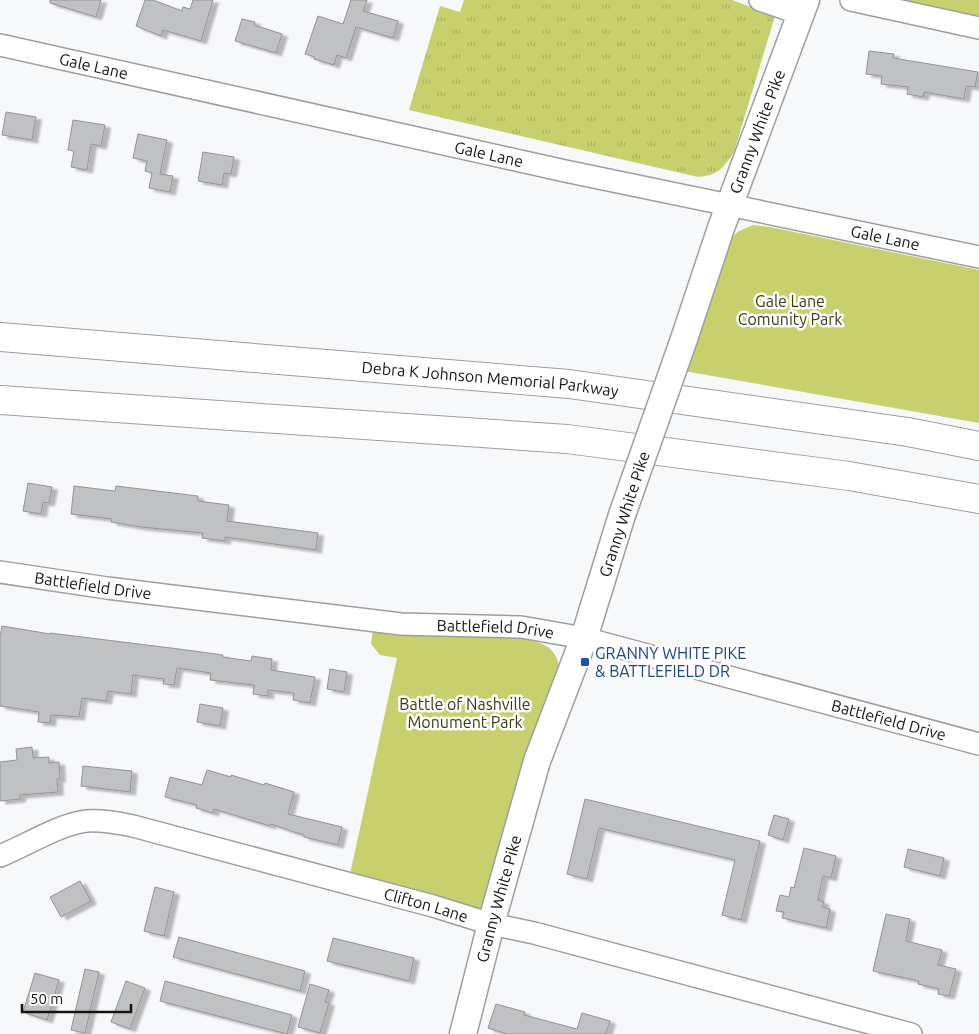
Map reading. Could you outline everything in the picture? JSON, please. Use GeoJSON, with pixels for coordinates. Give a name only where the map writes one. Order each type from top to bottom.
{"type":"FeatureCollection","features":[{"type":"Feature","properties":{"kind":"highway","name":"Debra K Johnson Memorial Parkway"},"geometry":{"type":"LineString","coordinates":[[0,337],[569,384],[898,431],[979,446]]}},
{"type":"Feature","properties":{"kind":"highway"},"geometry":{"type":"LineString","coordinates":[[0,400],[567,439],[849,476],[979,499]]}},
{"type":"Feature","properties":{"kind":"main road","name":"Granny White Pike"},"geometry":{"type":"LineString","coordinates":[[463,1034],[491,924],[537,761],[584,638],[622,515],[721,228],[806,0]]}},
{"type":"Feature","properties":{"kind":"street"},"geometry":{"type":"LineString","coordinates":[[760,0],[789,10],[806,0]]}},
{"type":"Feature","properties":{"kind":"street"},"geometry":{"type":"LineString","coordinates":[[851,0],[979,28]]}},
{"type":"Feature","properties":{"kind":"street","name":"Gale Lane"},"geometry":{"type":"LineString","coordinates":[[0,45],[566,171],[979,257]]}},
{"type":"Feature","properties":{"kind":"street","name":"Battlefield Drive"},"geometry":{"type":"LineString","coordinates":[[0,572],[107,588],[401,624],[521,627],[584,638],[979,744]]}},
{"type":"Feature","properties":{"kind":"street","name":"Clifton Lane"},"geometry":{"type":"LineString","coordinates":[[0,856],[71,824],[86,821],[108,822],[143,829],[433,906],[491,924],[534,933],[912,1034]]}},
{"type":"Feature","properties":{"kind":"green space"},"geometry":{"type":"Polygon","coordinates":[[[464,0],[732,0],[775,16],[734,152],[720,170],[698,177],[409,110],[440,6],[460,12],[464,0]]]}},
{"type":"Feature","properties":{"kind":"green space"},"geometry":{"type":"Polygon","coordinates":[[[881,0],[979,0],[979,21],[881,0]]]}},
{"type":"Feature","properties":{"kind":"green space","name":"Gale Lane Comunity Park"},"geometry":{"type":"Polygon","coordinates":[[[753,225],[979,270],[979,423],[684,371],[731,238],[739,231],[753,225]]]}},
{"type":"Feature","properties":{"kind":"green space","name":"Battle of Nashville Monument Park"},"geometry":{"type":"Polygon","coordinates":[[[373,629],[526,639],[540,643],[550,649],[557,658],[560,673],[487,916],[349,879],[397,658],[380,655],[371,644],[373,629]]]}},
{"type":"Feature","properties":{"kind":"building"},"geometry":{"type":"Polygon","coordinates":[[[50,0],[101,0],[96,17],[50,3],[50,0]]]}},
{"type":"Feature","properties":{"kind":"building"},"geometry":{"type":"Polygon","coordinates":[[[145,0],[153,0],[182,11],[183,7],[190,9],[193,0],[213,0],[201,41],[163,30],[161,36],[136,26],[145,0]]]}},
{"type":"Feature","properties":{"kind":"building"},"geometry":{"type":"Polygon","coordinates":[[[351,0],[367,0],[363,11],[398,21],[393,38],[356,27],[346,58],[337,55],[334,65],[305,54],[318,16],[343,24],[351,0]]]}},
{"type":"Feature","properties":{"kind":"building"},"geometry":{"type":"Polygon","coordinates":[[[242,19],[255,22],[254,25],[282,34],[276,53],[235,41],[242,19]]]}},
{"type":"Feature","properties":{"kind":"building"},"geometry":{"type":"Polygon","coordinates":[[[869,51],[894,54],[893,58],[978,72],[975,87],[966,86],[964,99],[924,92],[923,97],[907,94],[908,87],[881,84],[882,76],[866,74],[869,51]]]}},
{"type":"Feature","properties":{"kind":"building"},"geometry":{"type":"Polygon","coordinates":[[[6,112],[36,117],[32,140],[2,135],[6,112]]]}},
{"type":"Feature","properties":{"kind":"building"},"geometry":{"type":"Polygon","coordinates":[[[73,120],[105,125],[101,146],[91,144],[87,170],[71,167],[74,151],[68,150],[73,120]]]}},
{"type":"Feature","properties":{"kind":"building"},"geometry":{"type":"Polygon","coordinates":[[[138,134],[167,140],[160,174],[173,176],[170,192],[149,188],[152,173],[145,171],[147,161],[133,158],[138,134]]]}},
{"type":"Feature","properties":{"kind":"building"},"geometry":{"type":"Polygon","coordinates":[[[203,152],[234,157],[231,174],[224,173],[222,185],[198,181],[203,152]]]}},
{"type":"Feature","properties":{"kind":"building"},"geometry":{"type":"Polygon","coordinates":[[[28,483],[52,487],[49,503],[43,502],[41,514],[23,511],[28,483]]]}},
{"type":"Feature","properties":{"kind":"building"},"geometry":{"type":"Polygon","coordinates":[[[74,486],[115,491],[116,486],[198,496],[198,501],[229,505],[227,521],[318,533],[316,550],[225,537],[225,541],[202,538],[203,533],[141,527],[111,522],[112,519],[71,514],[74,486]]]}},
{"type":"Feature","properties":{"kind":"building"},"geometry":{"type":"Polygon","coordinates":[[[2,626],[50,634],[223,655],[222,657],[251,661],[252,656],[272,659],[271,670],[315,677],[310,703],[293,700],[294,693],[268,690],[268,696],[253,694],[254,685],[210,680],[211,673],[177,668],[174,685],[163,684],[164,679],[133,675],[131,694],[108,691],[106,701],[82,698],[79,717],[51,715],[50,723],[38,722],[39,712],[0,706],[0,637],[2,626]]]}},
{"type":"Feature","properties":{"kind":"building"},"geometry":{"type":"Polygon","coordinates":[[[330,669],[347,672],[344,692],[327,689],[330,669]]]}},
{"type":"Feature","properties":{"kind":"building"},"geometry":{"type":"Polygon","coordinates":[[[200,704],[223,708],[220,726],[197,722],[200,704]]]}},
{"type":"Feature","properties":{"kind":"building"},"geometry":{"type":"Polygon","coordinates":[[[32,747],[33,758],[49,757],[49,763],[59,762],[60,779],[57,779],[58,792],[20,795],[20,799],[0,801],[0,762],[17,760],[16,749],[32,747]]]}},
{"type":"Feature","properties":{"kind":"building"},"geometry":{"type":"Polygon","coordinates":[[[83,766],[132,771],[130,792],[81,786],[83,766]]]}},
{"type":"Feature","properties":{"kind":"building"},"geometry":{"type":"Polygon","coordinates":[[[207,770],[264,785],[265,783],[294,792],[288,814],[342,827],[338,845],[304,837],[304,835],[271,824],[270,826],[214,809],[213,813],[196,808],[197,805],[165,797],[170,777],[202,785],[207,770]]]}},
{"type":"Feature","properties":{"kind":"building"},"geometry":{"type":"Polygon","coordinates":[[[585,799],[760,841],[741,920],[722,915],[735,860],[599,828],[587,879],[567,874],[585,799]]]}},
{"type":"Feature","properties":{"kind":"building"},"geometry":{"type":"Polygon","coordinates":[[[774,815],[789,819],[783,840],[768,835],[774,815]]]}},
{"type":"Feature","properties":{"kind":"building"},"geometry":{"type":"Polygon","coordinates":[[[804,848],[836,856],[831,878],[823,876],[818,900],[824,902],[822,907],[830,909],[826,928],[782,918],[784,912],[776,911],[780,895],[789,897],[791,887],[794,888],[804,848]]]}},
{"type":"Feature","properties":{"kind":"building"},"geometry":{"type":"Polygon","coordinates":[[[908,849],[944,858],[940,876],[904,867],[908,849]]]}},
{"type":"Feature","properties":{"kind":"building"},"geometry":{"type":"Polygon","coordinates":[[[80,881],[91,901],[61,917],[50,897],[80,881]]]}},
{"type":"Feature","properties":{"kind":"building"},"geometry":{"type":"Polygon","coordinates":[[[155,887],[174,892],[164,936],[144,931],[155,887]]]}},
{"type":"Feature","properties":{"kind":"building"},"geometry":{"type":"Polygon","coordinates":[[[886,914],[910,919],[906,941],[942,950],[938,965],[956,969],[949,996],[938,994],[939,989],[918,984],[919,981],[873,971],[886,914]]]}},
{"type":"Feature","properties":{"kind":"building"},"geometry":{"type":"Polygon","coordinates":[[[179,937],[305,971],[300,991],[173,957],[179,937]]]}},
{"type":"Feature","properties":{"kind":"building"},"geometry":{"type":"Polygon","coordinates":[[[333,938],[414,958],[409,981],[327,961],[333,938]]]}},
{"type":"Feature","properties":{"kind":"building"},"geometry":{"type":"Polygon","coordinates":[[[85,969],[99,972],[85,1033],[71,1030],[85,969]]]}},
{"type":"Feature","properties":{"kind":"building"},"geometry":{"type":"Polygon","coordinates":[[[35,973],[59,980],[47,1020],[23,1012],[35,973]]]}},
{"type":"Feature","properties":{"kind":"building"},"geometry":{"type":"Polygon","coordinates":[[[126,981],[145,988],[130,1029],[111,1022],[126,981]]]}},
{"type":"Feature","properties":{"kind":"building"},"geometry":{"type":"Polygon","coordinates":[[[165,981],[292,1015],[287,1034],[160,1001],[165,981]]]}},
{"type":"Feature","properties":{"kind":"building"},"geometry":{"type":"Polygon","coordinates":[[[310,984],[329,990],[325,1002],[329,1003],[320,1033],[298,1027],[310,984]]]}},
{"type":"Feature","properties":{"kind":"building"},"geometry":{"type":"Polygon","coordinates":[[[496,1004],[525,1012],[524,1015],[577,1029],[582,1013],[610,1021],[606,1034],[507,1034],[488,1028],[496,1004]]]}},
{"type":"Feature","properties":{"kind":"place","name":"GRANNY WHITE PIKE & BATTLEFIELD DR"},"geometry":{"type":"Point","coordinates":[585,662]}}]}
